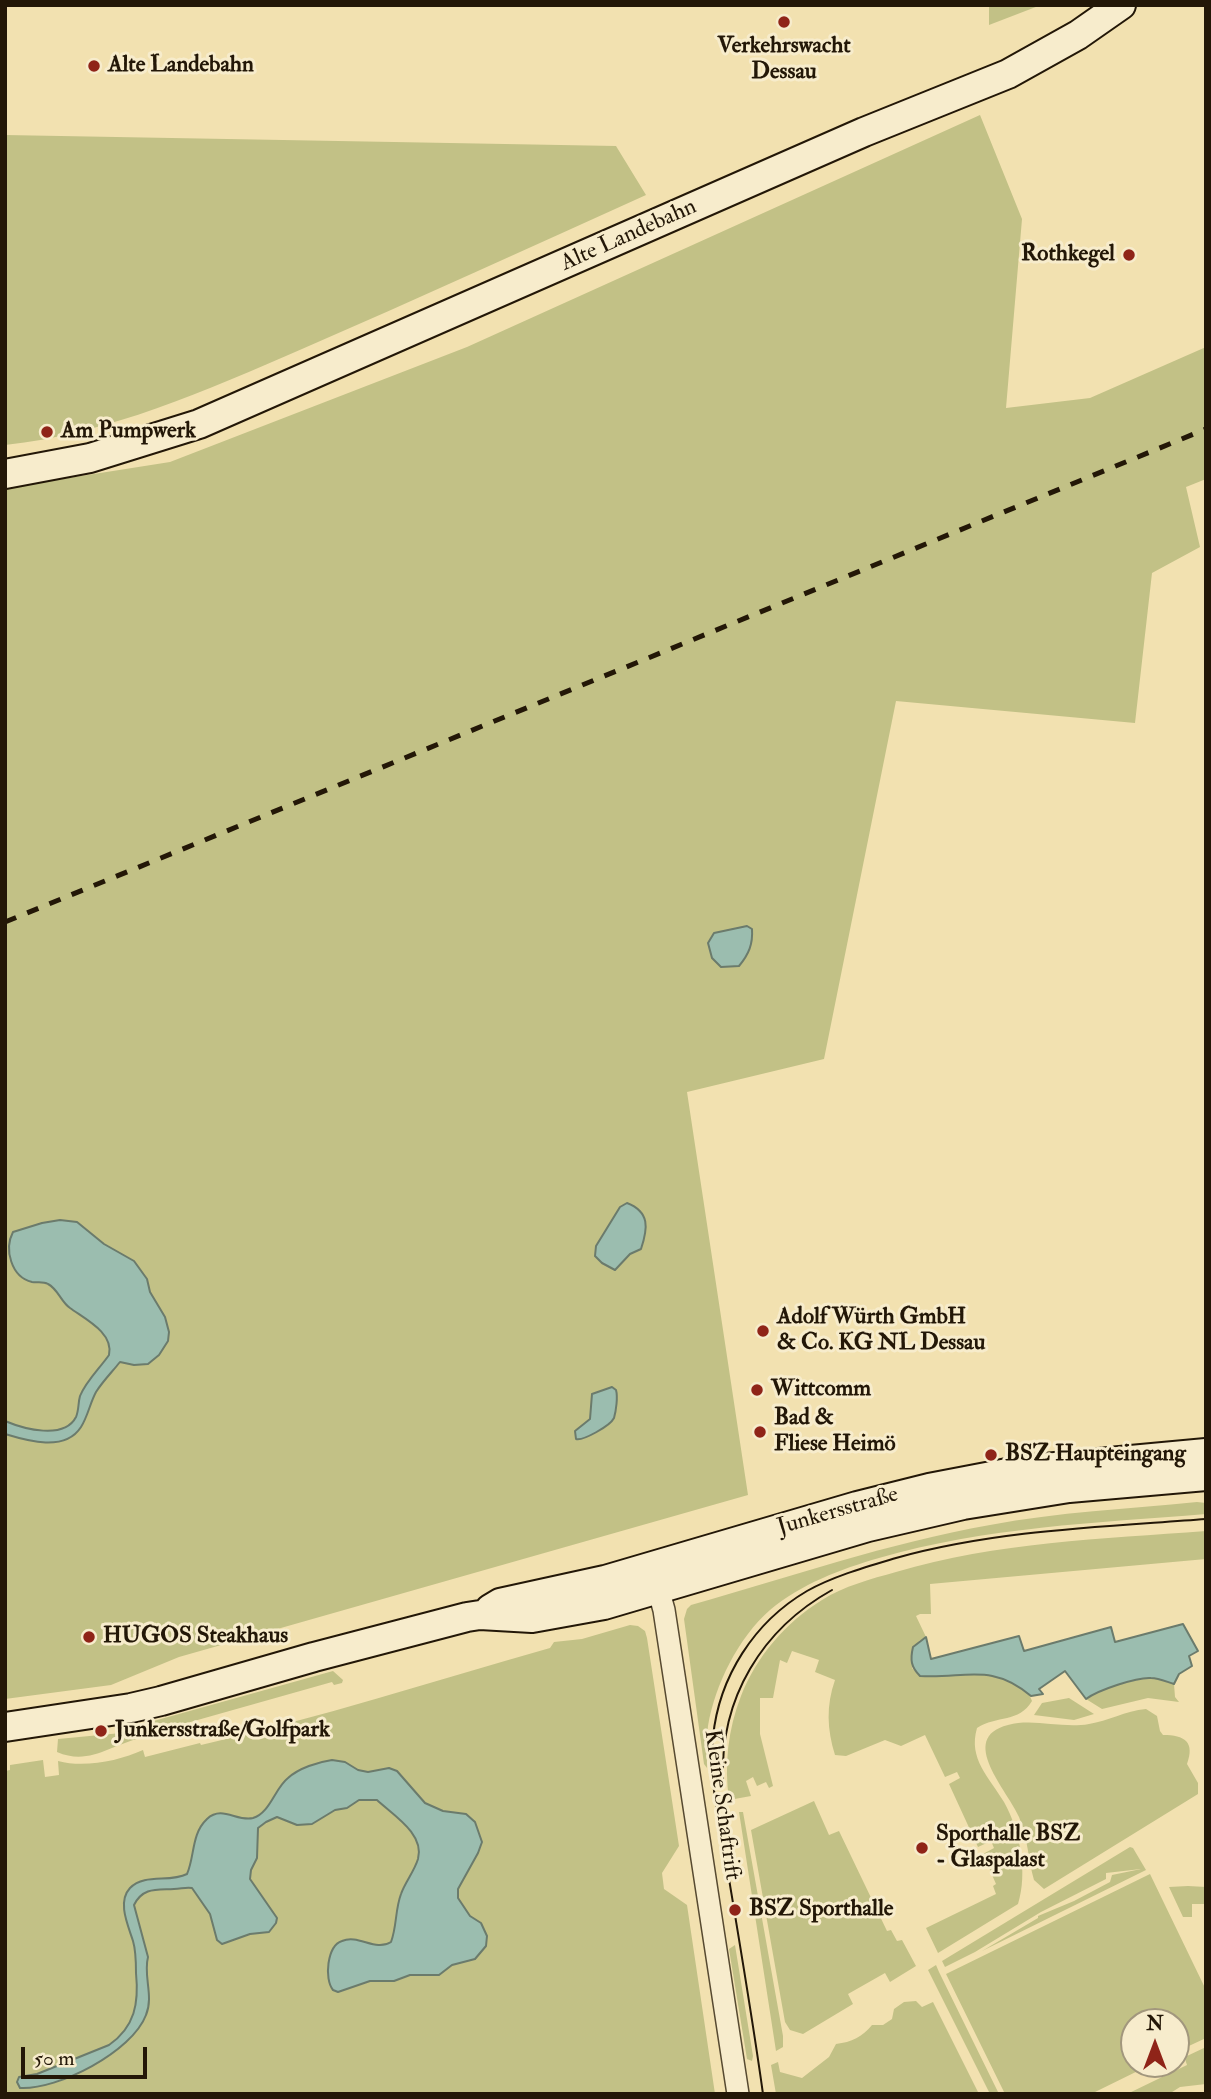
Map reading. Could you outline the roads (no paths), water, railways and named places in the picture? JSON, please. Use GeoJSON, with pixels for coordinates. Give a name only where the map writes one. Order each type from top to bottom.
{"type":"FeatureCollection","features":[{"type":"Feature","properties":{"kind":"main road","name":"Alte Landebahn"},"geometry":{"type":"LineString","coordinates":[[5,474],[115,452],[211,419],[864,132],[1008,74],[1078,35],[1121,5]]}},
{"type":"Feature","properties":{"kind":"main road","name":"Junkersstraße"},"geometry":{"type":"LineString","coordinates":[[5,1727],[161,1701],[314,1657],[480,1615],[531,1618],[604,1605],[655,1578],[857,1506],[942,1485],[1023,1470],[1206,1452]]}},
{"type":"Feature","properties":{"kind":"main road","name":"Junkersstraße"},"geometry":{"type":"LineString","coordinates":[[655,1578],[963,1505],[1069,1488],[1206,1476]]}},
{"type":"Feature","properties":{"kind":"street","name":"Kleine Schaftrift"},"geometry":{"type":"LineString","coordinates":[[655,1578],[664,1610],[738,2094]]}},
{"type":"Feature","properties":{"kind":"tram line"},"geometry":{"type":"LineString","coordinates":[[763,2094],[712,1773],[717,1715],[731,1673],[742,1653],[771,1618],[807,1591],[839,1576],[896,1558],[1011,1535],[1206,1519]]}},
{"type":"Feature","properties":{"kind":"tram line"},"geometry":{"type":"LineString","coordinates":[[723,1779],[729,1721],[750,1669],[785,1625],[832,1590]]}},
{"type":"Feature","properties":{"kind":"railway"},"geometry":{"type":"LineString","coordinates":[[5,922],[1206,429]]}},
{"type":"Feature","properties":{"kind":"place","name":"Verkehrswacht Dessau"},"geometry":{"type":"Point","coordinates":[784,22]}},
{"type":"Feature","properties":{"kind":"place","name":"Alte Landebahn"},"geometry":{"type":"Point","coordinates":[94,66]}},
{"type":"Feature","properties":{"kind":"place","name":"Rothkegel"},"geometry":{"type":"Point","coordinates":[1129,255]}},
{"type":"Feature","properties":{"kind":"place","name":"Am Pumpwerk"},"geometry":{"type":"Point","coordinates":[47,432]}},
{"type":"Feature","properties":{"kind":"place","name":"Adolf Würth GmbH & Co. KG NL Dessau"},"geometry":{"type":"Point","coordinates":[763,1331]}},
{"type":"Feature","properties":{"kind":"place","name":"Wittcomm"},"geometry":{"type":"Point","coordinates":[757,1390]}},
{"type":"Feature","properties":{"kind":"place","name":"Bad & Fliese Heimö"},"geometry":{"type":"Point","coordinates":[760,1432]}},
{"type":"Feature","properties":{"kind":"place","name":"BSZ Haupteingang"},"geometry":{"type":"Point","coordinates":[991,1455]}},
{"type":"Feature","properties":{"kind":"place","name":"HUGOS Steakhaus"},"geometry":{"type":"Point","coordinates":[89,1637]}},
{"type":"Feature","properties":{"kind":"place","name":"Junkersstraße/Golfpark"},"geometry":{"type":"Point","coordinates":[101,1731]}},
{"type":"Feature","properties":{"kind":"place","name":"Sporthalle BSZ - Glaspalast"},"geometry":{"type":"Point","coordinates":[922,1848]}},
{"type":"Feature","properties":{"kind":"place","name":"BSZ Sporthalle"},"geometry":{"type":"Point","coordinates":[735,1910]}}]}
